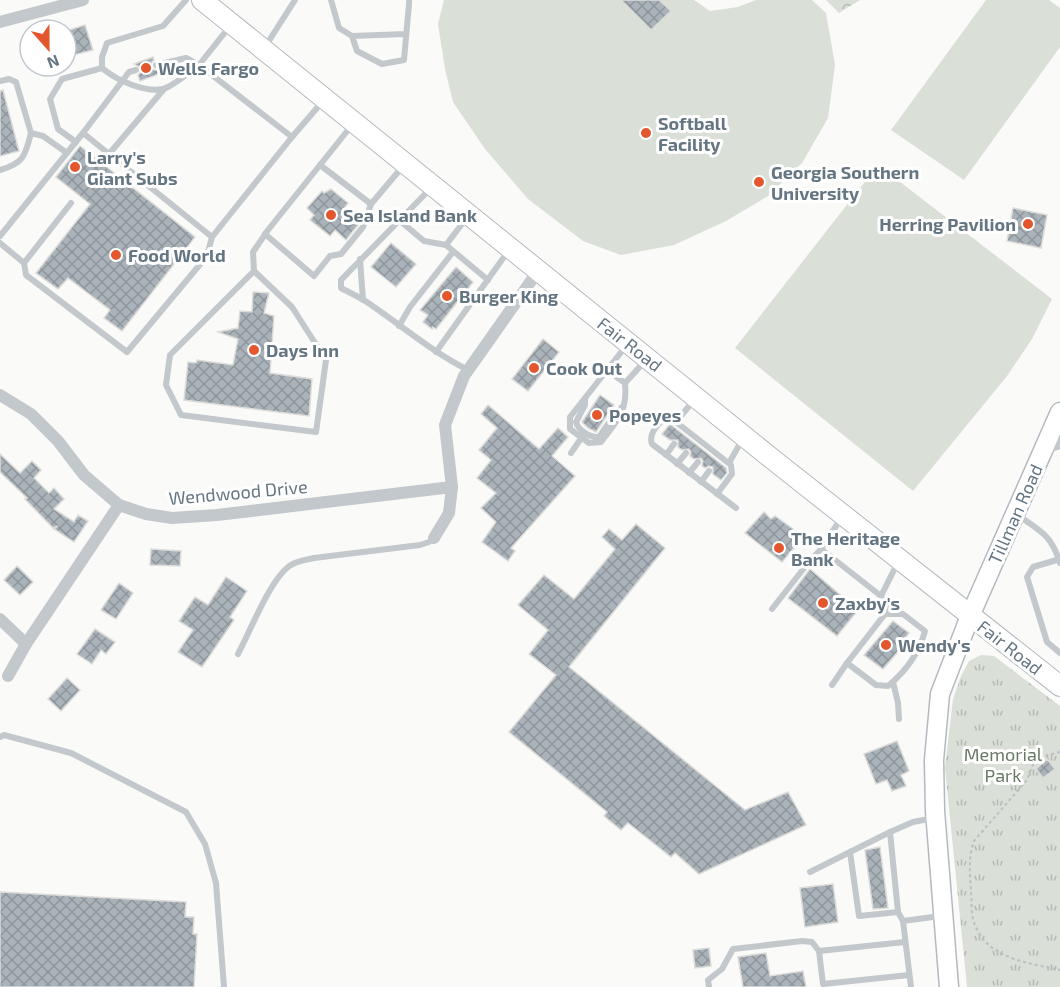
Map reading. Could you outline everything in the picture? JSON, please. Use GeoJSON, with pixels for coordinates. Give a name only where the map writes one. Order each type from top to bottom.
{"type":"FeatureCollection","features":[{"type":"Feature","properties":{"kind":"main road","name":"Fair Road"},"geometry":{"type":"LineString","coordinates":[[202,0],[510,249],[1060,686]]}},
{"type":"Feature","properties":{"kind":"street"},"geometry":{"type":"LineString","coordinates":[[0,22],[83,0]]}},
{"type":"Feature","properties":{"kind":"street"},"geometry":{"type":"LineString","coordinates":[[434,538],[449,513],[452,487],[445,425],[468,370],[538,271]]}},
{"type":"Feature","properties":{"kind":"street","name":"Wendwood Drive"},"geometry":{"type":"LineString","coordinates":[[0,395],[31,414],[58,441],[84,475],[119,505],[146,514],[172,518],[217,515],[452,487]]}},
{"type":"Feature","properties":{"kind":"street","name":"Tillman Road"},"geometry":{"type":"LineString","coordinates":[[949,987],[935,818],[934,760],[940,694],[970,616],[1016,514],[1052,446],[1060,412]]}},
{"type":"Feature","properties":{"kind":"street"},"geometry":{"type":"LineString","coordinates":[[8,676],[26,644],[119,505]]}},
{"type":"Feature","properties":{"kind":"street"},"geometry":{"type":"LineString","coordinates":[[0,619],[26,644]]}},
{"type":"Feature","properties":{"kind":"lane"},"geometry":{"type":"LineString","coordinates":[[102,68],[102,57],[107,43],[163,26],[186,0]]}},
{"type":"Feature","properties":{"kind":"lane"},"geometry":{"type":"LineString","coordinates":[[264,49],[295,0]]}},
{"type":"Feature","properties":{"kind":"lane"},"geometry":{"type":"LineString","coordinates":[[331,0],[339,28],[352,36],[406,34]]}},
{"type":"Feature","properties":{"kind":"lane"},"geometry":{"type":"LineString","coordinates":[[352,36],[357,51],[382,64],[404,60],[409,0]]}},
{"type":"Feature","properties":{"kind":"lane"},"geometry":{"type":"LineString","coordinates":[[110,154],[164,89],[199,65],[232,24]]}},
{"type":"Feature","properties":{"kind":"lane"},"geometry":{"type":"LineString","coordinates":[[156,65],[186,58],[199,65],[292,137]]}},
{"type":"Feature","properties":{"kind":"lane"},"geometry":{"type":"LineString","coordinates":[[76,142],[58,129],[50,99],[62,79],[102,68],[138,88],[164,89]]}},
{"type":"Feature","properties":{"kind":"lane"},"geometry":{"type":"LineString","coordinates":[[0,236],[129,72],[136,70]]}},
{"type":"Feature","properties":{"kind":"lane"},"geometry":{"type":"LineString","coordinates":[[0,81],[9,79],[16,82],[31,133],[25,156],[15,166],[0,170]]}},
{"type":"Feature","properties":{"kind":"lane"},"geometry":{"type":"LineString","coordinates":[[0,243],[24,263],[27,275],[127,352],[207,256],[212,237],[325,98]]}},
{"type":"Feature","properties":{"kind":"lane"},"geometry":{"type":"LineString","coordinates":[[254,271],[170,355],[166,385],[182,415],[316,432],[327,360],[292,307],[254,271],[252,252],[355,122]]}},
{"type":"Feature","properties":{"kind":"lane"},"geometry":{"type":"LineString","coordinates":[[31,133],[43,136],[67,153]]}},
{"type":"Feature","properties":{"kind":"lane"},"geometry":{"type":"LineString","coordinates":[[83,133],[212,237]]}},
{"type":"Feature","properties":{"kind":"lane"},"geometry":{"type":"LineString","coordinates":[[265,234],[314,276],[330,256],[341,254],[363,227],[371,204],[405,163]]}},
{"type":"Feature","properties":{"kind":"lane"},"geometry":{"type":"LineString","coordinates":[[320,165],[371,204]]}},
{"type":"Feature","properties":{"kind":"lane"},"geometry":{"type":"LineString","coordinates":[[433,186],[341,280],[341,288],[363,300],[436,352],[468,370]]}},
{"type":"Feature","properties":{"kind":"lane"},"geometry":{"type":"LineString","coordinates":[[24,263],[70,203]]}},
{"type":"Feature","properties":{"kind":"lane"},"geometry":{"type":"LineString","coordinates":[[446,245],[469,216]]}},
{"type":"Feature","properties":{"kind":"lane"},"geometry":{"type":"LineString","coordinates":[[399,220],[424,241],[446,245],[488,279]]}},
{"type":"Feature","properties":{"kind":"lane"},"geometry":{"type":"LineString","coordinates":[[436,352],[510,249]]}},
{"type":"Feature","properties":{"kind":"lane"},"geometry":{"type":"LineString","coordinates":[[399,326],[410,307],[453,252]]}},
{"type":"Feature","properties":{"kind":"lane"},"geometry":{"type":"LineString","coordinates":[[360,259],[363,300]]}},
{"type":"Feature","properties":{"kind":"lane"},"geometry":{"type":"LineString","coordinates":[[629,343],[570,417],[570,429],[589,443],[601,442],[621,416],[626,398],[625,383],[647,358]]}},
{"type":"Feature","properties":{"kind":"lane"},"geometry":{"type":"LineString","coordinates":[[606,369],[625,383]]}},
{"type":"Feature","properties":{"kind":"lane"},"geometry":{"type":"LineString","coordinates":[[676,422],[697,397]]}},
{"type":"Feature","properties":{"kind":"lane"},"geometry":{"type":"LineString","coordinates":[[585,398],[585,405],[576,422],[577,427],[593,438],[599,437],[624,405]]}},
{"type":"Feature","properties":{"kind":"lane"},"geometry":{"type":"LineString","coordinates":[[717,494],[732,474],[733,470],[729,463],[719,459],[670,417],[662,421],[650,439],[652,444],[677,464],[717,494],[736,508]]}},
{"type":"Feature","properties":{"kind":"lane"},"geometry":{"type":"LineString","coordinates":[[729,463],[744,436]]}},
{"type":"Feature","properties":{"kind":"lane"},"geometry":{"type":"LineString","coordinates":[[571,453],[582,438]]}},
{"type":"Feature","properties":{"kind":"lane"},"geometry":{"type":"LineString","coordinates":[[666,455],[674,444]]}},
{"type":"Feature","properties":{"kind":"lane"},"geometry":{"type":"LineString","coordinates":[[677,464],[686,453]]}},
{"type":"Feature","properties":{"kind":"lane"},"geometry":{"type":"LineString","coordinates":[[689,473],[698,462]]}},
{"type":"Feature","properties":{"kind":"lane"},"geometry":{"type":"LineString","coordinates":[[701,482],[709,471]]}},
{"type":"Feature","properties":{"kind":"lane"},"geometry":{"type":"LineString","coordinates":[[1016,514],[1046,535],[1055,547],[1060,560],[1033,567],[1028,577],[1047,642],[1060,653]]}},
{"type":"Feature","properties":{"kind":"lane"},"geometry":{"type":"LineString","coordinates":[[772,609],[807,563],[821,549],[844,515]]}},
{"type":"Feature","properties":{"kind":"lane"},"geometry":{"type":"LineString","coordinates":[[238,654],[272,588],[289,566],[314,558],[420,545],[434,538]]}},
{"type":"Feature","properties":{"kind":"lane"},"geometry":{"type":"LineString","coordinates":[[821,549],[880,596],[886,606],[885,614],[832,686]]}},
{"type":"Feature","properties":{"kind":"lane"},"geometry":{"type":"LineString","coordinates":[[880,596],[900,559]]}},
{"type":"Feature","properties":{"kind":"lane"},"geometry":{"type":"LineString","coordinates":[[847,663],[876,685],[888,686],[904,673],[922,643],[925,631],[903,614],[885,614]]}},
{"type":"Feature","properties":{"kind":"lane"},"geometry":{"type":"LineString","coordinates":[[893,682],[899,719]]}},
{"type":"Feature","properties":{"kind":"lane"},"geometry":{"type":"LineString","coordinates":[[0,737],[4,735],[71,753],[186,812],[205,844],[216,883],[224,987]]}},
{"type":"Feature","properties":{"kind":"lane"},"geometry":{"type":"LineString","coordinates":[[810,872],[913,822],[935,818]]}},
{"type":"Feature","properties":{"kind":"lane"},"geometry":{"type":"LineString","coordinates":[[890,832],[898,912],[903,921],[911,987]]}},
{"type":"Feature","properties":{"kind":"lane"},"geometry":{"type":"LineString","coordinates":[[850,852],[859,916],[898,912]]}},
{"type":"Feature","properties":{"kind":"lane"},"geometry":{"type":"LineString","coordinates":[[903,921],[944,916]]}},
{"type":"Feature","properties":{"kind":"lane"},"geometry":{"type":"LineString","coordinates":[[709,987],[708,980],[722,969],[733,948],[802,941],[812,942],[819,951],[823,984],[909,975]]}},
{"type":"Feature","properties":{"kind":"lane"},"geometry":{"type":"LineString","coordinates":[[819,951],[905,942]]}},
{"type":"Feature","properties":{"kind":"path"},"geometry":{"type":"LineString","coordinates":[[1060,752],[1035,762],[1026,780],[974,841],[970,852],[972,917],[977,931],[986,943],[1014,960],[1060,970]]}},
{"type":"Feature","properties":{"kind":"green space","name":"Softball Facility"},"geometry":{"type":"Polygon","coordinates":[[[444,0],[694,0],[710,11],[738,7],[756,0],[812,0],[826,13],[835,65],[828,118],[802,163],[768,196],[726,221],[674,245],[621,255],[583,241],[528,199],[485,149],[453,102],[438,24],[444,0]]]}},
{"type":"Feature","properties":{"kind":"green space"},"geometry":{"type":"Polygon","coordinates":[[[826,0],[860,0],[839,13],[826,0]]]}},
{"type":"Feature","properties":{"kind":"green space"},"geometry":{"type":"Polygon","coordinates":[[[986,0],[1049,0],[1060,8],[1060,47],[964,180],[891,130],[986,0]]]}},
{"type":"Feature","properties":{"kind":"green space"},"geometry":{"type":"Polygon","coordinates":[[[878,165],[1052,299],[1032,339],[1007,376],[913,491],[735,348],[878,165]]]}},
{"type":"Feature","properties":{"kind":"green space","name":"Memorial Park"},"geometry":{"type":"Polygon","coordinates":[[[981,655],[994,656],[1060,706],[1060,987],[967,987],[945,768],[953,699],[969,661],[981,655]]]}},
{"type":"Feature","properties":{"kind":"building"},"geometry":{"type":"Polygon","coordinates":[[[621,0],[659,0],[671,11],[651,30],[621,0]]]}},
{"type":"Feature","properties":{"kind":"building"},"geometry":{"type":"Polygon","coordinates":[[[85,25],[93,50],[78,54],[78,27],[85,25]]]}},
{"type":"Feature","properties":{"kind":"building","name":"Wells Fargo"},"geometry":{"type":"Polygon","coordinates":[[[153,57],[151,67],[158,70],[159,74],[140,81],[138,75],[141,68],[134,64],[153,57]]]}},
{"type":"Feature","properties":{"kind":"building"},"geometry":{"type":"Polygon","coordinates":[[[3,90],[19,151],[0,156],[0,91],[3,90]]]}},
{"type":"Feature","properties":{"kind":"building","name":"Food World"},"geometry":{"type":"Polygon","coordinates":[[[80,146],[195,237],[122,331],[104,318],[110,310],[68,278],[58,289],[36,273],[90,204],[56,177],[80,146]]]}},
{"type":"Feature","properties":{"kind":"building","name":"Sea Island Bank"},"geometry":{"type":"Polygon","coordinates":[[[331,189],[348,203],[345,207],[350,212],[347,215],[358,225],[346,240],[335,230],[330,236],[310,220],[314,215],[307,208],[322,191],[324,193],[331,189]]]}},
{"type":"Feature","properties":{"kind":"building","name":"Herring Pavilion"},"geometry":{"type":"Polygon","coordinates":[[[1013,208],[1047,215],[1041,248],[1007,241],[1013,208]]]}},
{"type":"Feature","properties":{"kind":"building"},"geometry":{"type":"Polygon","coordinates":[[[391,243],[416,264],[396,287],[371,267],[391,243]]]}},
{"type":"Feature","properties":{"kind":"building","name":"Burger King"},"geometry":{"type":"Polygon","coordinates":[[[456,267],[473,282],[436,329],[433,327],[432,329],[423,322],[428,315],[420,310],[456,267]]]}},
{"type":"Feature","properties":{"kind":"building","name":"Days Inn"},"geometry":{"type":"Polygon","coordinates":[[[253,292],[269,293],[264,313],[274,316],[270,373],[312,379],[309,416],[184,400],[188,362],[196,363],[197,360],[233,365],[238,339],[218,332],[238,328],[240,311],[252,312],[253,292]]]}},
{"type":"Feature","properties":{"kind":"building","name":"Cook Out"},"geometry":{"type":"Polygon","coordinates":[[[543,339],[559,352],[528,391],[512,379],[543,339]]]}},
{"type":"Feature","properties":{"kind":"building","name":"Popeyes"},"geometry":{"type":"Polygon","coordinates":[[[600,395],[614,405],[596,432],[582,422],[600,395]]]}},
{"type":"Feature","properties":{"kind":"building"},"geometry":{"type":"Polygon","coordinates":[[[488,405],[539,449],[558,428],[568,437],[552,456],[575,476],[511,548],[515,551],[508,561],[482,542],[496,522],[481,508],[496,493],[477,478],[491,460],[479,450],[497,428],[481,414],[488,405]]]}},
{"type":"Feature","properties":{"kind":"building"},"geometry":{"type":"Polygon","coordinates":[[[670,424],[726,468],[727,473],[721,480],[713,474],[713,467],[705,468],[702,466],[701,458],[694,459],[690,456],[689,449],[682,450],[678,447],[678,440],[670,440],[662,434],[670,424]]]}},
{"type":"Feature","properties":{"kind":"building"},"geometry":{"type":"Polygon","coordinates":[[[0,454],[20,473],[32,461],[41,470],[34,478],[49,493],[54,488],[64,499],[54,509],[74,522],[78,515],[88,521],[74,542],[54,529],[58,526],[53,528],[0,472],[0,454]]]}},
{"type":"Feature","properties":{"kind":"building","name":"The Heritage Bank"},"geometry":{"type":"Polygon","coordinates":[[[764,512],[771,519],[775,516],[793,529],[790,533],[800,541],[782,562],[745,533],[764,512]]]}},
{"type":"Feature","properties":{"kind":"building"},"geometry":{"type":"Polygon","coordinates":[[[636,524],[665,548],[569,667],[745,810],[788,792],[806,825],[699,874],[675,853],[671,857],[628,823],[621,830],[604,816],[607,812],[509,732],[556,675],[529,654],[548,630],[518,605],[544,575],[574,599],[615,549],[602,537],[609,529],[622,540],[636,524]]]}},
{"type":"Feature","properties":{"kind":"building"},"geometry":{"type":"Polygon","coordinates":[[[151,549],[181,551],[180,566],[150,565],[151,549]]]}},
{"type":"Feature","properties":{"kind":"building"},"geometry":{"type":"Polygon","coordinates":[[[17,566],[33,582],[20,595],[4,580],[17,566]]]}},
{"type":"Feature","properties":{"kind":"building","name":"Zaxby's"},"geometry":{"type":"Polygon","coordinates":[[[810,569],[858,610],[837,636],[788,598],[810,569]]]}},
{"type":"Feature","properties":{"kind":"building"},"geometry":{"type":"Polygon","coordinates":[[[226,577],[247,591],[230,617],[234,620],[202,667],[178,652],[193,630],[179,621],[195,597],[208,605],[226,577]]]}},
{"type":"Feature","properties":{"kind":"building"},"geometry":{"type":"Polygon","coordinates":[[[119,583],[133,593],[116,619],[101,610],[119,583]]]}},
{"type":"Feature","properties":{"kind":"building","name":"Wendy's"},"geometry":{"type":"Polygon","coordinates":[[[893,621],[909,633],[899,646],[902,647],[883,669],[864,655],[893,621]]]}},
{"type":"Feature","properties":{"kind":"building"},"geometry":{"type":"Polygon","coordinates":[[[95,629],[115,642],[106,654],[101,650],[92,664],[77,654],[95,629]]]}},
{"type":"Feature","properties":{"kind":"building"},"geometry":{"type":"Polygon","coordinates":[[[67,678],[80,690],[61,711],[48,699],[67,678]]]}},
{"type":"Feature","properties":{"kind":"building"},"geometry":{"type":"Polygon","coordinates":[[[897,741],[909,771],[901,775],[906,786],[892,791],[887,780],[876,784],[864,754],[897,741]]]}},
{"type":"Feature","properties":{"kind":"building"},"geometry":{"type":"Polygon","coordinates":[[[1047,759],[1055,769],[1043,778],[1036,769],[1047,759]]]}},
{"type":"Feature","properties":{"kind":"building"},"geometry":{"type":"Polygon","coordinates":[[[880,847],[888,908],[873,909],[865,850],[880,847]]]}},
{"type":"Feature","properties":{"kind":"building"},"geometry":{"type":"Polygon","coordinates":[[[833,884],[838,922],[805,927],[800,888],[833,884]]]}},
{"type":"Feature","properties":{"kind":"building"},"geometry":{"type":"Polygon","coordinates":[[[0,892],[186,902],[185,917],[194,917],[193,934],[197,934],[194,987],[0,987],[0,892]]]}},
{"type":"Feature","properties":{"kind":"building"},"geometry":{"type":"Polygon","coordinates":[[[709,948],[711,966],[695,968],[693,950],[709,948]]]}},
{"type":"Feature","properties":{"kind":"building"},"geometry":{"type":"Polygon","coordinates":[[[766,953],[770,976],[803,971],[806,987],[743,987],[738,957],[766,953]]]}},
{"type":"Feature","properties":{"kind":"place","name":"Wells Fargo"},"geometry":{"type":"Point","coordinates":[146,68]}},
{"type":"Feature","properties":{"kind":"place","name":"Softball Facility"},"geometry":{"type":"Point","coordinates":[646,133]}},
{"type":"Feature","properties":{"kind":"place","name":"Larry's Giant Subs"},"geometry":{"type":"Point","coordinates":[75,167]}},
{"type":"Feature","properties":{"kind":"place","name":"Georgia Southern University"},"geometry":{"type":"Point","coordinates":[759,182]}},
{"type":"Feature","properties":{"kind":"place","name":"Sea Island Bank"},"geometry":{"type":"Point","coordinates":[331,215]}},
{"type":"Feature","properties":{"kind":"place","name":"Herring Pavilion"},"geometry":{"type":"Point","coordinates":[1028,224]}},
{"type":"Feature","properties":{"kind":"place","name":"Food World"},"geometry":{"type":"Point","coordinates":[116,255]}},
{"type":"Feature","properties":{"kind":"place","name":"Burger King"},"geometry":{"type":"Point","coordinates":[447,296]}},
{"type":"Feature","properties":{"kind":"place","name":"Days Inn"},"geometry":{"type":"Point","coordinates":[254,350]}},
{"type":"Feature","properties":{"kind":"place","name":"Cook Out"},"geometry":{"type":"Point","coordinates":[534,368]}},
{"type":"Feature","properties":{"kind":"place","name":"Popeyes"},"geometry":{"type":"Point","coordinates":[597,415]}},
{"type":"Feature","properties":{"kind":"place","name":"The Heritage Bank"},"geometry":{"type":"Point","coordinates":[779,548]}},
{"type":"Feature","properties":{"kind":"place","name":"Zaxby's"},"geometry":{"type":"Point","coordinates":[823,603]}},
{"type":"Feature","properties":{"kind":"place","name":"Wendy's"},"geometry":{"type":"Point","coordinates":[886,645]}}]}
